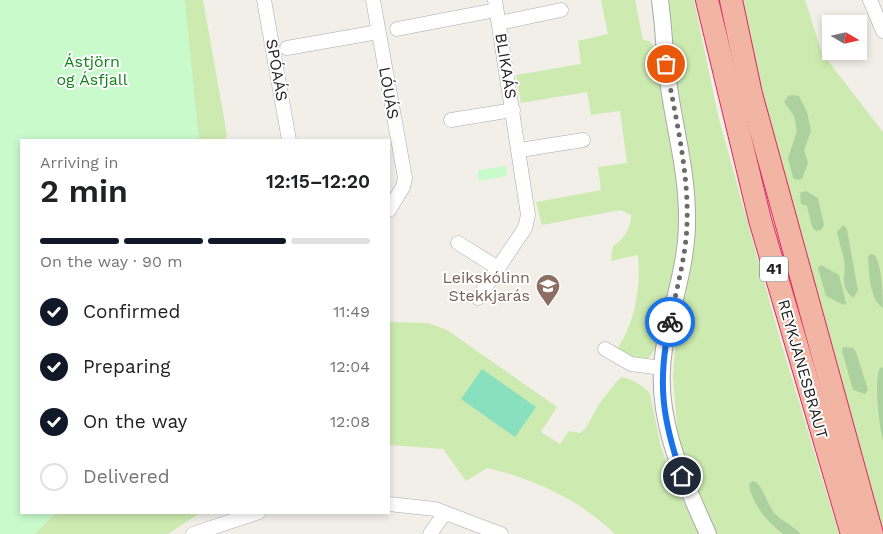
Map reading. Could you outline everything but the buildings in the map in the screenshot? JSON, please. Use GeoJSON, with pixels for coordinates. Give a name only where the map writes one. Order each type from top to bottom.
{"type":"FeatureCollection","features":[{"type":"Feature","properties":{"kind":"highway","name":"REYKJANESBRAUT"},"geometry":{"type":"LineString","coordinates":[[707,0],[760,220],[852,534]]}},
{"type":"Feature","properties":{"kind":"highway","name":"REYKJANESBRAUT"},"geometry":{"type":"LineString","coordinates":[[730,0],[751,94],[872,534]]}},
{"type":"Feature","properties":{"kind":"street","name":"SPÓAÁS"},"geometry":{"type":"LineString","coordinates":[[264,0],[289,139]]}},
{"type":"Feature","properties":{"kind":"street","name":"LÓUÁS"},"geometry":{"type":"LineString","coordinates":[[372,0],[405,178],[403,187],[390,208]]}},
{"type":"Feature","properties":{"kind":"street"},"geometry":{"type":"LineString","coordinates":[[649,0],[666,64]]}},
{"type":"Feature","properties":{"kind":"street"},"geometry":{"type":"LineString","coordinates":[[660,0],[666,64],[682,162],[688,224],[685,250],[662,368],[663,399],[668,433],[682,476],[708,534]]}},
{"type":"Feature","properties":{"kind":"street"},"geometry":{"type":"LineString","coordinates":[[870,0],[883,31]]}},
{"type":"Feature","properties":{"kind":"street","name":"BLIKAÁS"},"geometry":{"type":"LineString","coordinates":[[397,29],[497,11],[561,10]]}},
{"type":"Feature","properties":{"kind":"street","name":"BLIKAÁS"},"geometry":{"type":"LineString","coordinates":[[478,298],[525,228],[528,215],[520,150],[497,11]]}},
{"type":"Feature","properties":{"kind":"street"},"geometry":{"type":"LineString","coordinates":[[287,48],[378,32]]}},
{"type":"Feature","properties":{"kind":"street","name":"BLIKAÁS"},"geometry":{"type":"LineString","coordinates":[[451,120],[513,110]]}},
{"type":"Feature","properties":{"kind":"street"},"geometry":{"type":"LineString","coordinates":[[520,150],[583,140]]}},
{"type":"Feature","properties":{"kind":"street"},"geometry":{"type":"LineString","coordinates":[[458,243],[498,268]]}},
{"type":"Feature","properties":{"kind":"street"},"geometry":{"type":"LineString","coordinates":[[605,349],[631,364],[662,368]]}},
{"type":"Feature","properties":{"kind":"street"},"geometry":{"type":"LineString","coordinates":[[390,504],[416,506],[445,513],[501,534]]}},
{"type":"Feature","properties":{"kind":"street"},"geometry":{"type":"LineString","coordinates":[[430,534],[445,513]]}},
{"type":"Feature","properties":{"kind":"street"},"geometry":{"type":"LineString","coordinates":[[193,534],[253,514]]}},
{"type":"Feature","properties":{"kind":"green space","name":"Ástjörn og Ásfjall"},"geometry":{"type":"Polygon","coordinates":[[[0,0],[185,0],[199,139],[20,139],[20,514],[56,514],[34,534],[0,534],[0,0]]]}},
{"type":"Feature","properties":{"kind":"green space"},"geometry":{"type":"Polygon","coordinates":[[[151,0],[203,0],[227,135],[225,139],[150,139],[151,0]]]}},
{"type":"Feature","properties":{"kind":"green space"},"geometry":{"type":"Polygon","coordinates":[[[601,0],[635,0],[643,40],[650,41],[657,54],[679,180],[679,257],[654,351],[648,359],[641,363],[616,351],[628,329],[635,305],[639,268],[638,255],[611,261],[613,246],[626,233],[631,215],[620,210],[542,225],[536,202],[601,190],[598,167],[627,163],[620,111],[591,115],[587,92],[521,103],[516,75],[581,64],[578,41],[608,34],[601,0]]]}},
{"type":"Feature","properties":{"kind":"green space"},"geometry":{"type":"Polygon","coordinates":[[[664,0],[694,0],[718,115],[780,339],[839,534],[715,534],[680,451],[673,377],[676,333],[692,247],[695,200],[664,0]]]}},
{"type":"Feature","properties":{"kind":"green space"},"geometry":{"type":"Polygon","coordinates":[[[741,0],[805,0],[822,53],[822,60],[827,60],[883,132],[883,534],[881,534],[759,92],[741,0]]]}},
{"type":"Feature","properties":{"kind":"green space"},"geometry":{"type":"Polygon","coordinates":[[[788,96],[799,96],[807,112],[811,131],[804,150],[808,163],[802,179],[797,180],[793,178],[788,158],[797,131],[794,116],[784,102],[788,96]]]}},
{"type":"Feature","properties":{"kind":"green space"},"geometry":{"type":"Polygon","coordinates":[[[506,166],[507,176],[479,181],[478,170],[506,166]]]}},
{"type":"Feature","properties":{"kind":"green space"},"geometry":{"type":"Polygon","coordinates":[[[806,191],[818,198],[824,225],[821,230],[816,231],[812,227],[807,206],[801,204],[800,193],[806,191]]]}},
{"type":"Feature","properties":{"kind":"green space"},"geometry":{"type":"Polygon","coordinates":[[[843,225],[847,229],[858,291],[853,298],[848,293],[844,284],[845,265],[837,232],[843,225]]]}},
{"type":"Feature","properties":{"kind":"green space"},"geometry":{"type":"Polygon","coordinates":[[[871,254],[875,255],[879,267],[882,281],[883,308],[878,304],[872,292],[868,256],[871,254]]]}},
{"type":"Feature","properties":{"kind":"green space"},"geometry":{"type":"Polygon","coordinates":[[[821,265],[839,275],[846,303],[844,305],[826,296],[818,268],[821,265]]]}},
{"type":"Feature","properties":{"kind":"green space"},"geometry":{"type":"Polygon","coordinates":[[[390,322],[428,323],[447,330],[557,407],[541,432],[560,444],[569,431],[580,433],[586,428],[599,404],[622,377],[641,385],[650,394],[661,447],[674,482],[699,534],[615,534],[572,501],[522,478],[487,468],[466,481],[443,449],[390,445],[390,322]]]}},
{"type":"Feature","properties":{"kind":"green space"},"geometry":{"type":"Polygon","coordinates":[[[843,347],[853,348],[856,352],[868,390],[865,394],[853,390],[842,351],[843,347]]]}},
{"type":"Feature","properties":{"kind":"green space"},"geometry":{"type":"Polygon","coordinates":[[[881,367],[883,368],[883,440],[878,413],[877,390],[877,380],[881,367]]]}},
{"type":"Feature","properties":{"kind":"green space"},"geometry":{"type":"Polygon","coordinates":[[[482,369],[536,407],[515,437],[461,399],[482,369]]]}},
{"type":"Feature","properties":{"kind":"green space"},"geometry":{"type":"Polygon","coordinates":[[[0,392],[20,514],[198,514],[168,534],[0,534],[0,392]]]}},
{"type":"Feature","properties":{"kind":"green space"},"geometry":{"type":"Polygon","coordinates":[[[752,481],[756,482],[764,493],[775,514],[801,534],[783,534],[771,524],[754,500],[749,485],[752,481]]]}},
{"type":"Feature","properties":{"kind":"way so far"},"geometry":{"type":"LineString","coordinates":[[666,64],[682,162],[688,224],[685,250],[670,322]]}},
{"type":"Feature","properties":{"kind":"place","name":"Leikskólinn Stekkjarás"},"geometry":{"type":"Point","coordinates":[548,307]}},
{"type":"Feature","properties":{"kind":"route"},"geometry":{"type":"LineString","coordinates":[[670,322],[664,348],[662,391],[668,433],[682,476]]}}]}
